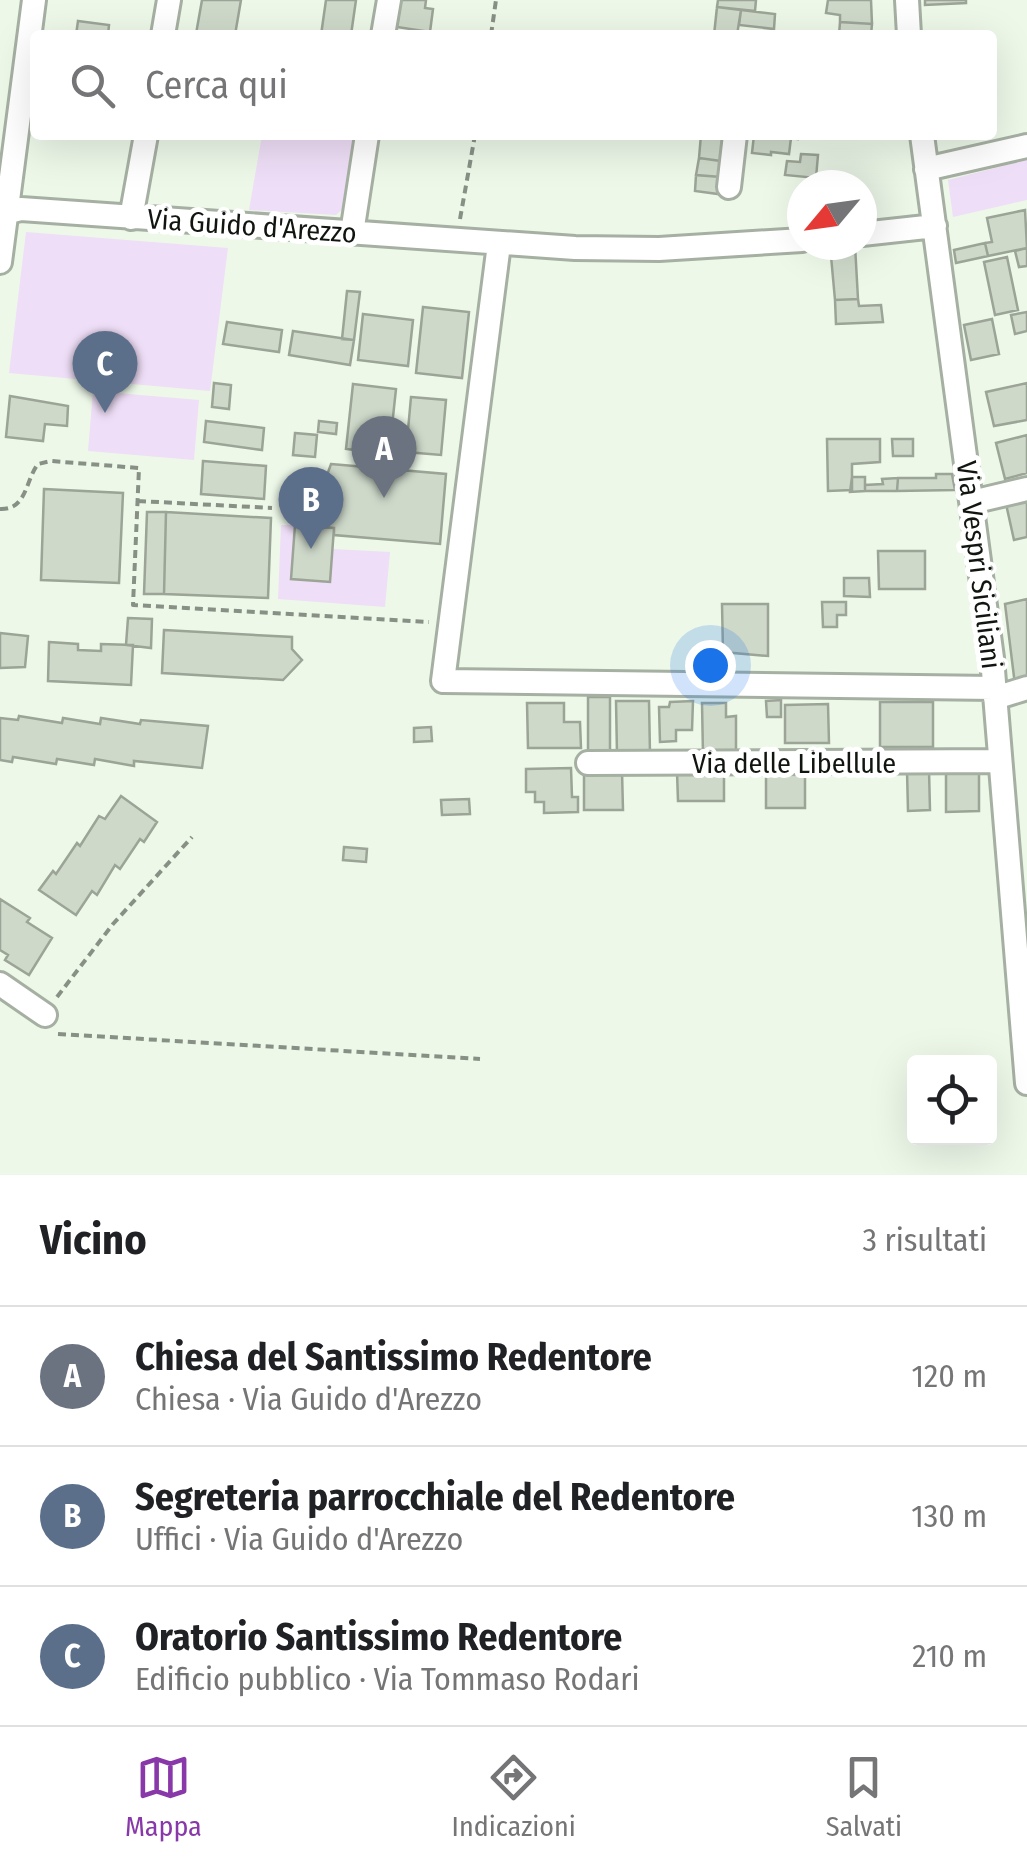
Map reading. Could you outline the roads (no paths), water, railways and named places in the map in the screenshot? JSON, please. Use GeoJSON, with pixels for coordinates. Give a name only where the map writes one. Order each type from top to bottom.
{"type":"FeatureCollection","features":[{"type":"Feature","properties":{"kind":"street"},"geometry":{"type":"LineString","coordinates":[[0,262],[3,213],[34,0]]}},
{"type":"Feature","properties":{"kind":"street"},"geometry":{"type":"LineString","coordinates":[[164,30],[169,0]]}},
{"type":"Feature","properties":{"kind":"street"},"geometry":{"type":"LineString","coordinates":[[384,30],[388,0]]}},
{"type":"Feature","properties":{"kind":"street"},"geometry":{"type":"LineString","coordinates":[[907,0],[910,30]]}},
{"type":"Feature","properties":{"kind":"street"},"geometry":{"type":"LineString","coordinates":[[132,218],[145,140]]}},
{"type":"Feature","properties":{"kind":"street"},"geometry":{"type":"LineString","coordinates":[[352,233],[366,140]]}},
{"type":"Feature","properties":{"kind":"street"},"geometry":{"type":"LineString","coordinates":[[729,187],[734,140]]}},
{"type":"Feature","properties":{"kind":"street","name":"Via Vespri Siciliani"},"geometry":{"type":"LineString","coordinates":[[923,140],[972,502],[1000,761],[1016,801],[1027,1083]]}},
{"type":"Feature","properties":{"kind":"street"},"geometry":{"type":"LineString","coordinates":[[926,169],[1027,146]]}},
{"type":"Feature","properties":{"kind":"street","name":"Via Guido d'Arezzo"},"geometry":{"type":"LineString","coordinates":[[3,213],[22,209],[499,244],[658,249],[787,241]]}},
{"type":"Feature","properties":{"kind":"street"},"geometry":{"type":"LineString","coordinates":[[877,232],[935,226]]}},
{"type":"Feature","properties":{"kind":"street"},"geometry":{"type":"LineString","coordinates":[[499,244],[443,681],[995,693],[1027,688]]}},
{"type":"Feature","properties":{"kind":"street"},"geometry":{"type":"LineString","coordinates":[[972,502],[1027,490]]}},
{"type":"Feature","properties":{"kind":"street","name":"Via delle Libellule"},"geometry":{"type":"LineString","coordinates":[[588,763],[1000,761]]}},
{"type":"Feature","properties":{"kind":"street"},"geometry":{"type":"LineString","coordinates":[[0,984],[50,1024]]}},
{"type":"Feature","properties":{"kind":"place","name":"Oratorio Santissimo Redentore"},"geometry":{"type":"Point","coordinates":[105,413]}},
{"type":"Feature","properties":{"kind":"place","name":"Chiesa del Santissimo Redentore"},"geometry":{"type":"Point","coordinates":[384,498]}},
{"type":"Feature","properties":{"kind":"place","name":"Segreteria parrocchiale del Redentore"},"geometry":{"type":"Point","coordinates":[311,549]}}]}
